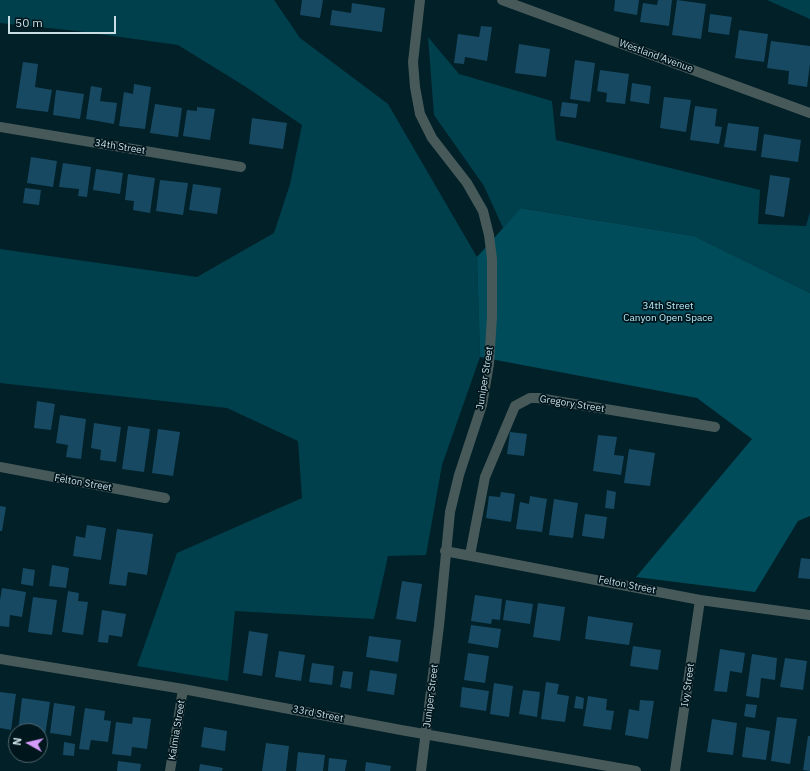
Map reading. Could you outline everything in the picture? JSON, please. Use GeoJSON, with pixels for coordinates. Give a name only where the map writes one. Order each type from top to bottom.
{"type":"FeatureCollection","features":[{"type":"Feature","properties":{"kind":"street","name":"Juniper Street"},"geometry":{"type":"LineString","coordinates":[[420,0],[413,62],[415,88],[420,114],[432,138],[467,183],[483,211],[490,235],[492,259],[492,317],[489,364],[482,405],[459,475],[450,512],[445,551],[439,626],[421,771]]}},
{"type":"Feature","properties":{"kind":"street","name":"Westland Avenue"},"geometry":{"type":"LineString","coordinates":[[502,0],[810,113]]}},
{"type":"Feature","properties":{"kind":"street","name":"34th Street"},"geometry":{"type":"LineString","coordinates":[[0,127],[241,167]]}},
{"type":"Feature","properties":{"kind":"street","name":"Gregory Street"},"geometry":{"type":"LineString","coordinates":[[470,556],[485,477],[515,406],[530,398],[538,398],[715,428]]}},
{"type":"Feature","properties":{"kind":"street","name":"Felton Street"},"geometry":{"type":"LineString","coordinates":[[0,467],[165,498]]}},
{"type":"Feature","properties":{"kind":"street","name":"Felton Street"},"geometry":{"type":"LineString","coordinates":[[445,551],[700,600],[810,615]]}},
{"type":"Feature","properties":{"kind":"street","name":"Ivy Street"},"geometry":{"type":"LineString","coordinates":[[675,771],[700,600]]}},
{"type":"Feature","properties":{"kind":"street","name":"33rd Street"},"geometry":{"type":"LineString","coordinates":[[0,659],[184,689],[636,771]]}},
{"type":"Feature","properties":{"kind":"street","name":"Kalmia Street"},"geometry":{"type":"LineString","coordinates":[[170,771],[184,689]]}},
{"type":"Feature","properties":{"kind":"shaded area"},"geometry":{"type":"Polygon","coordinates":[[[0,0],[274,0],[300,38],[388,104],[477,257],[480,357],[442,465],[426,555],[388,556],[374,619],[235,611],[228,681],[137,666],[177,553],[302,498],[298,441],[227,408],[0,383],[0,249],[197,277],[274,233],[290,184],[302,125],[246,87],[178,45],[77,31],[0,23],[0,0]]]}},
{"type":"Feature","properties":{"kind":"shaded area"},"geometry":{"type":"Polygon","coordinates":[[[767,0],[810,0],[810,19],[767,0]]]}},
{"type":"Feature","properties":{"kind":"shaded area"},"geometry":{"type":"Polygon","coordinates":[[[428,37],[459,74],[552,101],[556,140],[760,190],[758,224],[806,226],[810,212],[810,293],[694,236],[522,208],[503,228],[484,186],[434,115],[428,37]]]}},
{"type":"Feature","properties":{"kind":"green space","name":"34th Street Canyon Open Space"},"geometry":{"type":"Polygon","coordinates":[[[521,208],[694,236],[810,293],[810,516],[798,521],[755,592],[636,577],[752,439],[697,398],[480,357],[477,257],[521,208]]]}},
{"type":"Feature","properties":{"kind":"building"},"geometry":{"type":"Polygon","coordinates":[[[302,0],[323,0],[320,18],[300,15],[302,0]]]}},
{"type":"Feature","properties":{"kind":"building"},"geometry":{"type":"Polygon","coordinates":[[[615,0],[639,0],[637,15],[614,11],[615,0]]]}},
{"type":"Feature","properties":{"kind":"building"},"geometry":{"type":"Polygon","coordinates":[[[658,0],[672,0],[669,26],[640,22],[643,3],[657,5],[658,0]]]}},
{"type":"Feature","properties":{"kind":"building"},"geometry":{"type":"Polygon","coordinates":[[[677,0],[706,4],[701,39],[672,35],[677,0]]]}},
{"type":"Feature","properties":{"kind":"building"},"geometry":{"type":"Polygon","coordinates":[[[352,3],[385,8],[382,32],[330,25],[332,10],[351,13],[352,3]]]}},
{"type":"Feature","properties":{"kind":"building"},"geometry":{"type":"Polygon","coordinates":[[[710,14],[732,17],[729,35],[708,32],[710,14]]]}},
{"type":"Feature","properties":{"kind":"building"},"geometry":{"type":"Polygon","coordinates":[[[481,26],[492,27],[487,61],[465,57],[464,64],[454,63],[458,34],[479,37],[481,26]]]}},
{"type":"Feature","properties":{"kind":"building"},"geometry":{"type":"Polygon","coordinates":[[[739,30],[768,34],[764,62],[735,58],[739,30]]]}},
{"type":"Feature","properties":{"kind":"building"},"geometry":{"type":"Polygon","coordinates":[[[771,41],[810,46],[810,64],[807,87],[788,84],[789,71],[767,68],[771,41]]]}},
{"type":"Feature","properties":{"kind":"building"},"geometry":{"type":"Polygon","coordinates":[[[519,44],[550,49],[546,77],[515,73],[519,44]]]}},
{"type":"Feature","properties":{"kind":"building"},"geometry":{"type":"Polygon","coordinates":[[[575,60],[595,63],[590,102],[570,99],[575,60]]]}},
{"type":"Feature","properties":{"kind":"building"},"geometry":{"type":"Polygon","coordinates":[[[23,62],[38,64],[35,87],[52,90],[48,112],[16,108],[23,62]]]}},
{"type":"Feature","properties":{"kind":"building"},"geometry":{"type":"Polygon","coordinates":[[[600,70],[629,74],[625,104],[606,102],[607,93],[597,91],[600,70]]]}},
{"type":"Feature","properties":{"kind":"building"},"geometry":{"type":"Polygon","coordinates":[[[632,83],[651,86],[649,104],[630,101],[632,83]]]}},
{"type":"Feature","properties":{"kind":"building"},"geometry":{"type":"Polygon","coordinates":[[[134,84],[151,87],[145,129],[119,126],[124,92],[133,94],[134,84]]]}},
{"type":"Feature","properties":{"kind":"building"},"geometry":{"type":"Polygon","coordinates":[[[91,86],[102,88],[100,101],[117,103],[114,124],[86,119],[91,86]]]}},
{"type":"Feature","properties":{"kind":"building"},"geometry":{"type":"Polygon","coordinates":[[[56,90],[84,94],[80,119],[53,115],[56,90]]]}},
{"type":"Feature","properties":{"kind":"building"},"geometry":{"type":"Polygon","coordinates":[[[664,97],[691,100],[686,132],[660,128],[664,97]]]}},
{"type":"Feature","properties":{"kind":"building"},"geometry":{"type":"Polygon","coordinates":[[[562,102],[578,104],[576,118],[560,116],[562,102]]]}},
{"type":"Feature","properties":{"kind":"building"},"geometry":{"type":"Polygon","coordinates":[[[155,104],[182,108],[178,137],[150,133],[155,104]]]}},
{"type":"Feature","properties":{"kind":"building"},"geometry":{"type":"Polygon","coordinates":[[[695,106],[717,109],[715,126],[722,127],[719,144],[690,140],[695,106]]]}},
{"type":"Feature","properties":{"kind":"building"},"geometry":{"type":"Polygon","coordinates":[[[197,107],[215,109],[210,140],[183,136],[187,110],[197,111],[197,107]]]}},
{"type":"Feature","properties":{"kind":"building"},"geometry":{"type":"Polygon","coordinates":[[[252,118],[287,123],[283,149],[249,144],[252,118]]]}},
{"type":"Feature","properties":{"kind":"building"},"geometry":{"type":"Polygon","coordinates":[[[728,123],[759,127],[756,151],[724,147],[728,123]]]}},
{"type":"Feature","properties":{"kind":"building"},"geometry":{"type":"Polygon","coordinates":[[[764,134],[801,140],[798,162],[761,157],[764,134]]]}},
{"type":"Feature","properties":{"kind":"building"},"geometry":{"type":"Polygon","coordinates":[[[31,157],[57,161],[53,187],[27,183],[31,157]]]}},
{"type":"Feature","properties":{"kind":"building"},"geometry":{"type":"Polygon","coordinates":[[[63,163],[91,167],[87,197],[78,196],[79,189],[59,187],[63,163]]]}},
{"type":"Feature","properties":{"kind":"building"},"geometry":{"type":"Polygon","coordinates":[[[96,169],[123,173],[120,194],[93,190],[96,169]]]}},
{"type":"Feature","properties":{"kind":"building"},"geometry":{"type":"Polygon","coordinates":[[[128,174],[155,178],[150,213],[133,210],[134,201],[125,200],[128,174]]]}},
{"type":"Feature","properties":{"kind":"building"},"geometry":{"type":"Polygon","coordinates":[[[770,175],[790,178],[784,217],[765,214],[770,175]]]}},
{"type":"Feature","properties":{"kind":"building"},"geometry":{"type":"Polygon","coordinates":[[[160,180],[188,183],[183,215],[156,211],[160,180]]]}},
{"type":"Feature","properties":{"kind":"building"},"geometry":{"type":"Polygon","coordinates":[[[193,184],[221,188],[217,214],[189,210],[193,184]]]}},
{"type":"Feature","properties":{"kind":"building"},"geometry":{"type":"Polygon","coordinates":[[[25,188],[41,190],[39,205],[23,203],[25,188]]]}},
{"type":"Feature","properties":{"kind":"building"},"geometry":{"type":"Polygon","coordinates":[[[37,401],[55,404],[51,430],[34,428],[37,401]]]}},
{"type":"Feature","properties":{"kind":"building"},"geometry":{"type":"Polygon","coordinates":[[[60,415],[86,419],[81,459],[66,457],[68,445],[56,443],[60,415]]]}},
{"type":"Feature","properties":{"kind":"building"},"geometry":{"type":"Polygon","coordinates":[[[94,423],[121,427],[116,462],[100,460],[101,450],[91,448],[94,423]]]}},
{"type":"Feature","properties":{"kind":"building"},"geometry":{"type":"Polygon","coordinates":[[[128,426],[150,429],[144,472],[122,469],[128,426]]]}},
{"type":"Feature","properties":{"kind":"building"},"geometry":{"type":"Polygon","coordinates":[[[158,429],[180,432],[173,476],[152,473],[158,429]]]}},
{"type":"Feature","properties":{"kind":"building"},"geometry":{"type":"Polygon","coordinates":[[[510,432],[527,434],[524,456],[507,454],[510,432]]]}},
{"type":"Feature","properties":{"kind":"building"},"geometry":{"type":"Polygon","coordinates":[[[598,435],[617,437],[614,455],[624,456],[621,475],[593,471],[598,435]]]}},
{"type":"Feature","properties":{"kind":"building"},"geometry":{"type":"Polygon","coordinates":[[[629,449],[655,453],[650,486],[624,483],[629,449]]]}},
{"type":"Feature","properties":{"kind":"building"},"geometry":{"type":"Polygon","coordinates":[[[607,490],[616,492],[614,509],[605,508],[607,490]]]}},
{"type":"Feature","properties":{"kind":"building"},"geometry":{"type":"Polygon","coordinates":[[[501,492],[515,494],[511,522],[486,518],[489,496],[500,497],[501,492]]]}},
{"type":"Feature","properties":{"kind":"building"},"geometry":{"type":"Polygon","coordinates":[[[530,496],[547,499],[542,532],[516,529],[520,502],[529,504],[530,496]]]}},
{"type":"Feature","properties":{"kind":"building"},"geometry":{"type":"Polygon","coordinates":[[[554,499],[578,503],[573,538],[549,535],[554,499]]]}},
{"type":"Feature","properties":{"kind":"building"},"geometry":{"type":"Polygon","coordinates":[[[0,506],[6,507],[2,531],[0,531],[0,506]]]}},
{"type":"Feature","properties":{"kind":"building"},"geometry":{"type":"Polygon","coordinates":[[[585,514],[607,517],[604,539],[582,536],[585,514]]]}},
{"type":"Feature","properties":{"kind":"building"},"geometry":{"type":"Polygon","coordinates":[[[87,525],[106,528],[101,560],[73,556],[76,536],[85,538],[87,525]]]}},
{"type":"Feature","properties":{"kind":"building"},"geometry":{"type":"Polygon","coordinates":[[[117,529],[153,534],[147,575],[128,572],[126,586],[109,584],[117,529]]]}},
{"type":"Feature","properties":{"kind":"building"},"geometry":{"type":"Polygon","coordinates":[[[801,558],[810,559],[810,579],[798,578],[801,558]]]}},
{"type":"Feature","properties":{"kind":"building"},"geometry":{"type":"Polygon","coordinates":[[[52,565],[69,568],[66,588],[49,586],[52,565]]]}},
{"type":"Feature","properties":{"kind":"building"},"geometry":{"type":"Polygon","coordinates":[[[23,568],[35,570],[33,586],[21,584],[23,568]]]}},
{"type":"Feature","properties":{"kind":"building"},"geometry":{"type":"Polygon","coordinates":[[[402,581],[422,584],[416,622],[396,619],[402,581]]]}},
{"type":"Feature","properties":{"kind":"building"},"geometry":{"type":"Polygon","coordinates":[[[2,588],[26,592],[22,617],[10,615],[9,627],[0,626],[0,600],[2,588]]]}},
{"type":"Feature","properties":{"kind":"building"},"geometry":{"type":"Polygon","coordinates":[[[68,591],[79,593],[78,601],[88,602],[83,635],[62,632],[68,591]]]}},
{"type":"Feature","properties":{"kind":"building"},"geometry":{"type":"Polygon","coordinates":[[[475,595],[502,599],[500,620],[492,619],[491,624],[471,621],[475,595]]]}},
{"type":"Feature","properties":{"kind":"building"},"geometry":{"type":"Polygon","coordinates":[[[33,597],[57,600],[52,635],[28,632],[33,597]]]}},
{"type":"Feature","properties":{"kind":"building"},"geometry":{"type":"Polygon","coordinates":[[[506,600],[533,604],[530,624],[503,620],[506,600]]]}},
{"type":"Feature","properties":{"kind":"building"},"geometry":{"type":"Polygon","coordinates":[[[538,603],[565,607],[560,641],[533,637],[538,603]]]}},
{"type":"Feature","properties":{"kind":"building"},"geometry":{"type":"Polygon","coordinates":[[[102,610],[126,614],[122,637],[109,635],[108,643],[98,642],[102,610]]]}},
{"type":"Feature","properties":{"kind":"building"},"geometry":{"type":"Polygon","coordinates":[[[588,616],[633,623],[629,645],[585,639],[588,616]]]}},
{"type":"Feature","properties":{"kind":"building"},"geometry":{"type":"Polygon","coordinates":[[[471,625],[501,629],[498,648],[468,643],[471,625]]]}},
{"type":"Feature","properties":{"kind":"building"},"geometry":{"type":"Polygon","coordinates":[[[249,631],[268,634],[262,676],[243,673],[249,631]]]}},
{"type":"Feature","properties":{"kind":"building"},"geometry":{"type":"Polygon","coordinates":[[[369,636],[401,640],[398,662],[366,657],[369,636]]]}},
{"type":"Feature","properties":{"kind":"building"},"geometry":{"type":"Polygon","coordinates":[[[633,646],[661,650],[658,670],[630,666],[633,646]]]}},
{"type":"Feature","properties":{"kind":"building"},"geometry":{"type":"Polygon","coordinates":[[[720,649],[745,653],[742,673],[730,671],[727,692],[714,691],[720,649]]]}},
{"type":"Feature","properties":{"kind":"building"},"geometry":{"type":"Polygon","coordinates":[[[279,651],[305,655],[301,681],[275,677],[279,651]]]}},
{"type":"Feature","properties":{"kind":"building"},"geometry":{"type":"Polygon","coordinates":[[[468,653],[489,656],[485,683],[464,680],[468,653]]]}},
{"type":"Feature","properties":{"kind":"building"},"geometry":{"type":"Polygon","coordinates":[[[752,654],[777,658],[775,680],[761,678],[759,698],[746,696],[752,654]]]}},
{"type":"Feature","properties":{"kind":"building"},"geometry":{"type":"Polygon","coordinates":[[[785,658],[807,661],[803,690],[780,687],[785,658]]]}},
{"type":"Feature","properties":{"kind":"building"},"geometry":{"type":"Polygon","coordinates":[[[312,663],[334,666],[332,685],[309,682],[312,663]]]}},
{"type":"Feature","properties":{"kind":"building"},"geometry":{"type":"Polygon","coordinates":[[[370,670],[397,674],[394,695],[367,691],[370,670]]]}},
{"type":"Feature","properties":{"kind":"building"},"geometry":{"type":"Polygon","coordinates":[[[343,671],[353,672],[351,689],[340,687],[343,671]]]}},
{"type":"Feature","properties":{"kind":"building"},"geometry":{"type":"Polygon","coordinates":[[[546,682],[559,684],[557,694],[569,696],[565,722],[541,719],[546,682]]]}},
{"type":"Feature","properties":{"kind":"building"},"geometry":{"type":"Polygon","coordinates":[[[494,683],[513,686],[509,717],[490,714],[494,683]]]}},
{"type":"Feature","properties":{"kind":"building"},"geometry":{"type":"Polygon","coordinates":[[[462,687],[489,691],[486,711],[460,707],[462,687]]]}},
{"type":"Feature","properties":{"kind":"building"},"geometry":{"type":"Polygon","coordinates":[[[523,690],[540,692],[537,717],[519,714],[523,690]]]}},
{"type":"Feature","properties":{"kind":"building"},"geometry":{"type":"Polygon","coordinates":[[[0,692],[16,694],[12,723],[8,723],[8,729],[0,728],[0,692]]]}},
{"type":"Feature","properties":{"kind":"building"},"geometry":{"type":"Polygon","coordinates":[[[576,696],[584,698],[583,709],[574,708],[576,696]]]}},
{"type":"Feature","properties":{"kind":"building"},"geometry":{"type":"Polygon","coordinates":[[[588,696],[607,699],[606,710],[614,711],[611,730],[583,726],[588,696]]]}},
{"type":"Feature","properties":{"kind":"building"},"geometry":{"type":"Polygon","coordinates":[[[22,698],[50,702],[47,723],[19,723],[22,698]]]}},
{"type":"Feature","properties":{"kind":"building"},"geometry":{"type":"Polygon","coordinates":[[[640,700],[654,701],[648,739],[625,735],[629,709],[639,711],[640,700]]]}},
{"type":"Feature","properties":{"kind":"building"},"geometry":{"type":"Polygon","coordinates":[[[54,703],[75,706],[71,736],[50,733],[54,703]]]}},
{"type":"Feature","properties":{"kind":"building"},"geometry":{"type":"Polygon","coordinates":[[[746,704],[757,705],[755,718],[744,716],[746,704]]]}},
{"type":"Feature","properties":{"kind":"building"},"geometry":{"type":"Polygon","coordinates":[[[85,708],[105,711],[104,720],[111,721],[108,742],[91,740],[89,750],[79,749],[85,708]]]}},
{"type":"Feature","properties":{"kind":"building"},"geometry":{"type":"Polygon","coordinates":[[[133,717],[151,719],[147,749],[132,747],[131,756],[112,754],[116,722],[132,724],[133,717]]]}},
{"type":"Feature","properties":{"kind":"building"},"geometry":{"type":"Polygon","coordinates":[[[777,717],[797,719],[790,764],[771,761],[777,717]]]}},
{"type":"Feature","properties":{"kind":"building"},"geometry":{"type":"Polygon","coordinates":[[[712,719],[737,723],[733,755],[707,752],[712,719]]]}},
{"type":"Feature","properties":{"kind":"building"},"geometry":{"type":"Polygon","coordinates":[[[204,727],[227,731],[225,751],[201,747],[204,727]]]}},
{"type":"Feature","properties":{"kind":"building"},"geometry":{"type":"Polygon","coordinates":[[[746,727],[770,731],[766,760],[742,757],[746,727]]]}},
{"type":"Feature","properties":{"kind":"building"},"geometry":{"type":"Polygon","coordinates":[[[808,736],[810,736],[810,771],[803,770],[808,736]]]}},
{"type":"Feature","properties":{"kind":"building"},"geometry":{"type":"Polygon","coordinates":[[[64,742],[75,744],[74,756],[63,755],[64,742]]]}},
{"type":"Feature","properties":{"kind":"building"},"geometry":{"type":"Polygon","coordinates":[[[266,743],[289,746],[286,771],[262,771],[266,743]]]}},
{"type":"Feature","properties":{"kind":"building"},"geometry":{"type":"Polygon","coordinates":[[[298,752],[325,755],[323,771],[296,771],[298,752]]]}},
{"type":"Feature","properties":{"kind":"building"},"geometry":{"type":"Polygon","coordinates":[[[329,758],[347,760],[345,771],[328,771],[329,758]]]}},
{"type":"Feature","properties":{"kind":"building"},"geometry":{"type":"Polygon","coordinates":[[[118,761],[141,764],[140,771],[117,771],[118,761]]]}},
{"type":"Feature","properties":{"kind":"building"},"geometry":{"type":"Polygon","coordinates":[[[366,762],[391,766],[390,771],[365,771],[366,762]]]}},
{"type":"Feature","properties":{"kind":"building"},"geometry":{"type":"Polygon","coordinates":[[[200,764],[223,768],[222,771],[199,771],[200,764]]]}}]}
